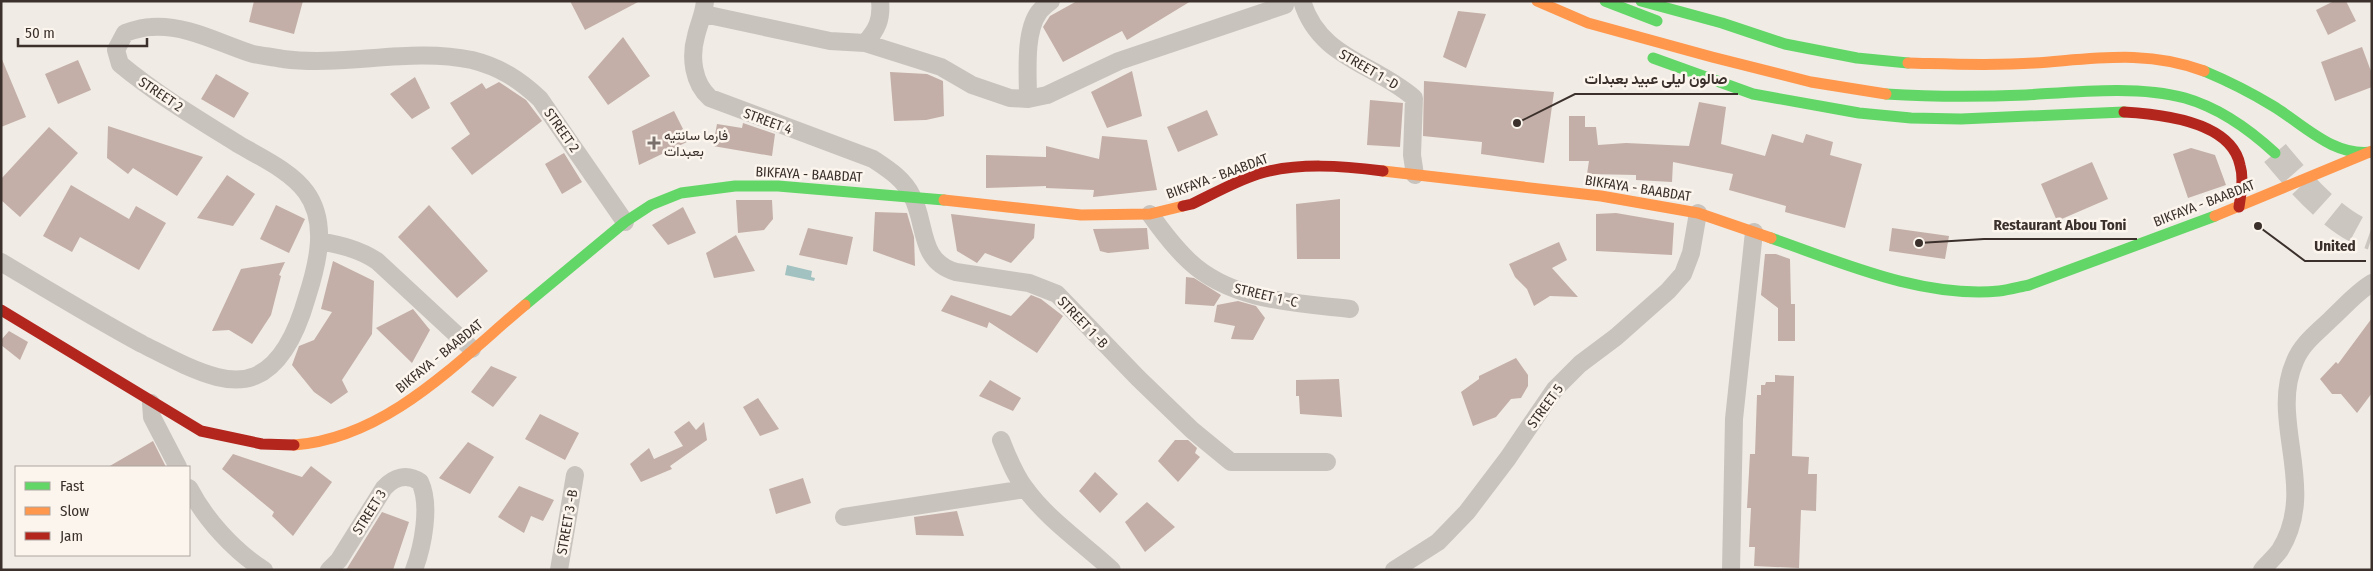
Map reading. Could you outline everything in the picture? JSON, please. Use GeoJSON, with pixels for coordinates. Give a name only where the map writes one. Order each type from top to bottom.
{"type":"FeatureCollection","features":[{"type":"Feature","properties":{"kind":"main road"},"geometry":{"type":"LineString","coordinates":[[1537,1],[1588,23],[1811,82],[1882,94],[1960,98],[2126,90],[2185,98],[2228,116],[2250,130],[2275,153]]}},
{"type":"Feature","properties":{"kind":"main road"},"geometry":{"type":"LineString","coordinates":[[1605,1],[1668,24]]}},
{"type":"Feature","properties":{"kind":"main road"},"geometry":{"type":"LineString","coordinates":[[1641,1],[1722,23],[1786,44],[1857,58],[1907,63],[1987,64],[2033,63],[2106,56],[2146,58],[2182,63],[2232,82],[2275,107],[2320,139],[2338,147],[2369,152]]}},
{"type":"Feature","properties":{"kind":"main road"},"geometry":{"type":"LineString","coordinates":[[1588,23],[1620,44]]}},
{"type":"Feature","properties":{"kind":"main road"},"geometry":{"type":"LineString","coordinates":[[1642,54],[1752,93],[1895,117],[2027,117],[2125,111],[2174,117],[2214,132],[2235,148],[2240,160],[2242,189],[2239,207]]}},
{"type":"Feature","properties":{"kind":"main road","name":"BIKFAYA - BAABDAT"},"geometry":{"type":"LineString","coordinates":[[1,310],[201,431],[229,439],[282,447],[306,446],[333,441],[383,419],[416,396],[625,222],[651,205],[681,193],[707,188],[778,186],[913,196],[1081,215],[1150,214],[1192,204],[1239,181],[1280,169],[1339,166],[1601,196],[1698,213],[1881,276],[1932,288],[1968,292],[1999,291],[2029,285],[2239,207],[2369,152]]}},
{"type":"Feature","properties":{"kind":"street"},"geometry":{"type":"LineString","coordinates":[[865,43],[876,32],[881,12],[880,1]]}},
{"type":"Feature","properties":{"kind":"street"},"geometry":{"type":"LineString","coordinates":[[1028,99],[1029,43],[1033,24],[1039,11],[1051,1]]}},
{"type":"Feature","properties":{"kind":"street"},"geometry":{"type":"LineString","coordinates":[[705,8],[830,41],[865,43],[941,67],[972,85],[1010,98],[1028,99],[1047,95],[1119,61],[1294,6]]}},
{"type":"Feature","properties":{"kind":"street","name":"STREET 1 -D"},"geometry":{"type":"LineString","coordinates":[[1294,6],[1338,53],[1403,89],[1414,98],[1412,155],[1415,175]]}},
{"type":"Feature","properties":{"kind":"street","name":"STREET 4"},"geometry":{"type":"LineString","coordinates":[[705,8],[696,37],[694,65],[696,81],[706,94],[722,104],[873,159],[892,172],[913,196]]}},
{"type":"Feature","properties":{"kind":"street","name":"STREET 2"},"geometry":{"type":"LineString","coordinates":[[1,262],[166,356],[219,377],[239,380],[255,376],[268,368],[284,350],[300,319],[312,282],[320,241],[313,202],[299,183],[194,116],[120,64],[116,50],[126,33],[151,27],[181,30],[255,54],[285,59],[344,61],[430,56],[469,60],[489,65],[514,77],[540,99],[625,222]]}},
{"type":"Feature","properties":{"kind":"street","name":"STREET 1 -B"},"geometry":{"type":"LineString","coordinates":[[913,196],[928,246],[938,264],[944,269],[956,272],[1029,283],[1057,294],[1138,378],[1192,430],[1231,462],[1327,462]]}},
{"type":"Feature","properties":{"kind":"street","name":"STREET 5"},"geometry":{"type":"LineString","coordinates":[[1394,570],[1438,542],[1467,512],[1508,458],[1555,389],[1580,364],[1616,337],[1668,291],[1683,274],[1691,253],[1698,213]]}},
{"type":"Feature","properties":{"kind":"street","name":"STREET 1 -C"},"geometry":{"type":"LineString","coordinates":[[1150,214],[1172,244],[1190,262],[1212,278],[1236,290],[1279,301],[1350,310]]}},
{"type":"Feature","properties":{"kind":"street"},"geometry":{"type":"LineString","coordinates":[[1731,570],[1734,419],[1754,232]]}},
{"type":"Feature","properties":{"kind":"street"},"geometry":{"type":"LineString","coordinates":[[320,241],[348,247],[372,258],[392,274],[472,349]]}},
{"type":"Feature","properties":{"kind":"street"},"geometry":{"type":"LineString","coordinates":[[2262,570],[2280,550],[2293,517],[2296,493],[2294,459],[2286,404],[2287,388],[2295,360],[2303,347],[2352,298],[2372,283]]}},
{"type":"Feature","properties":{"kind":"street"},"geometry":{"type":"LineString","coordinates":[[151,402],[152,417],[177,466]]}},
{"type":"Feature","properties":{"kind":"street"},"geometry":{"type":"LineString","coordinates":[[1001,440],[1013,470],[1025,489],[1055,519],[1112,570]]}},
{"type":"Feature","properties":{"kind":"street","name":"STREET 3 -B"},"geometry":{"type":"LineString","coordinates":[[559,570],[575,475]]}},
{"type":"Feature","properties":{"kind":"street","name":"STREET 3"},"geometry":{"type":"LineString","coordinates":[[329,570],[339,560],[384,488],[390,481],[406,476],[420,482],[426,504],[419,557],[414,570]]}},
{"type":"Feature","properties":{"kind":"street"},"geometry":{"type":"LineString","coordinates":[[844,517],[1025,489]]}},
{"type":"Feature","properties":{"kind":"street"},"geometry":{"type":"LineString","coordinates":[[190,490],[196,501],[218,529],[251,562],[264,570]]}},
{"type":"Feature","properties":{"kind":"water"},"geometry":{"type":"Polygon","coordinates":[[[787,265],[812,271],[811,277],[815,278],[814,281],[785,275],[787,265]]]}},
{"type":"Feature","properties":{"kind":"building"},"geometry":{"type":"Polygon","coordinates":[[[254,1],[303,1],[294,34],[249,22],[254,1]]]}},
{"type":"Feature","properties":{"kind":"building"},"geometry":{"type":"Polygon","coordinates":[[[570,1],[640,1],[585,30],[570,1]]]}},
{"type":"Feature","properties":{"kind":"building"},"geometry":{"type":"Polygon","coordinates":[[[1077,1],[1191,1],[1127,40],[1122,31],[1063,62],[1043,27],[1050,16],[1077,1]]]}},
{"type":"Feature","properties":{"kind":"building"},"geometry":{"type":"Polygon","coordinates":[[[2334,1],[2346,1],[2356,21],[2328,35],[2316,10],[2334,1]]]}},
{"type":"Feature","properties":{"kind":"building"},"geometry":{"type":"Polygon","coordinates":[[[1458,11],[1486,14],[1466,68],[1443,57],[1458,11]]]}},
{"type":"Feature","properties":{"kind":"building"},"geometry":{"type":"Polygon","coordinates":[[[623,37],[650,76],[608,105],[588,77],[623,37]]]}},
{"type":"Feature","properties":{"kind":"building"},"geometry":{"type":"Polygon","coordinates":[[[2362,47],[2372,74],[2372,87],[2335,101],[2321,62],[2362,47]]]}},
{"type":"Feature","properties":{"kind":"building"},"geometry":{"type":"Polygon","coordinates":[[[1,57],[26,117],[1,127],[1,57]]]}},
{"type":"Feature","properties":{"kind":"building"},"geometry":{"type":"Polygon","coordinates":[[[78,60],[91,90],[58,104],[45,74],[78,60]]]}},
{"type":"Feature","properties":{"kind":"building"},"geometry":{"type":"Polygon","coordinates":[[[1132,71],[1142,116],[1107,128],[1091,92],[1132,71]]]}},
{"type":"Feature","properties":{"kind":"building"},"geometry":{"type":"Polygon","coordinates":[[[890,72],[927,74],[943,81],[944,116],[926,120],[894,121],[890,72]]]}},
{"type":"Feature","properties":{"kind":"building"},"geometry":{"type":"Polygon","coordinates":[[[216,74],[249,93],[234,118],[201,99],[216,74]]]}},
{"type":"Feature","properties":{"kind":"building"},"geometry":{"type":"Polygon","coordinates":[[[415,77],[430,108],[412,119],[390,94],[415,77]]]}},
{"type":"Feature","properties":{"kind":"building"},"geometry":{"type":"Polygon","coordinates":[[[1424,81],[1554,92],[1544,163],[1481,154],[1482,142],[1423,136],[1424,81]]]}},
{"type":"Feature","properties":{"kind":"building"},"geometry":{"type":"Polygon","coordinates":[[[499,82],[526,100],[542,121],[472,175],[451,148],[470,134],[450,103],[482,83],[486,89],[499,82]]]}},
{"type":"Feature","properties":{"kind":"building"},"geometry":{"type":"Polygon","coordinates":[[[1370,100],[1403,103],[1400,147],[1367,145],[1370,100]]]}},
{"type":"Feature","properties":{"kind":"building"},"geometry":{"type":"Polygon","coordinates":[[[1699,102],[1726,107],[1721,144],[1765,156],[1772,134],[1803,143],[1806,134],[1833,142],[1830,155],[1862,164],[1845,228],[1785,212],[1786,206],[1729,190],[1733,174],[1673,162],[1672,182],[1636,180],[1636,175],[1587,174],[1589,161],[1569,161],[1569,116],[1585,116],[1585,127],[1596,127],[1598,145],[1626,143],[1689,146],[1699,102]]]}},
{"type":"Feature","properties":{"kind":"building"},"geometry":{"type":"Polygon","coordinates":[[[1207,110],[1218,135],[1178,152],[1167,127],[1207,110]]]}},
{"type":"Feature","properties":{"kind":"building"},"geometry":{"type":"Polygon","coordinates":[[[674,111],[689,141],[639,165],[632,131],[674,111]]]}},
{"type":"Feature","properties":{"kind":"building"},"geometry":{"type":"Polygon","coordinates":[[[743,123],[775,134],[772,156],[713,146],[717,124],[742,128],[743,123]]]}},
{"type":"Feature","properties":{"kind":"building"},"geometry":{"type":"Polygon","coordinates":[[[108,126],[203,157],[177,196],[133,168],[128,174],[107,158],[108,126]]]}},
{"type":"Feature","properties":{"kind":"building"},"geometry":{"type":"Polygon","coordinates":[[[49,127],[78,153],[20,217],[1,200],[1,179],[49,127]]]}},
{"type":"Feature","properties":{"kind":"building"},"geometry":{"type":"Polygon","coordinates":[[[1102,136],[1147,140],[1157,190],[1093,197],[1094,190],[1046,188],[1046,186],[986,188],[986,155],[1046,157],[1046,146],[1099,159],[1102,136]]]}},
{"type":"Feature","properties":{"kind":"building"},"geometry":{"type":"Polygon","coordinates":[[[2191,148],[2215,155],[2226,185],[2188,198],[2173,154],[2191,148]]]}},
{"type":"Feature","properties":{"kind":"building"},"geometry":{"type":"Polygon","coordinates":[[[564,153],[582,182],[562,194],[545,164],[564,153]]]}},
{"type":"Feature","properties":{"kind":"building"},"geometry":{"type":"Polygon","coordinates":[[[2092,162],[2108,199],[2057,221],[2041,184],[2092,162]]]}},
{"type":"Feature","properties":{"kind":"building"},"geometry":{"type":"Polygon","coordinates":[[[227,175],[255,194],[233,226],[197,218],[227,175]]]}},
{"type":"Feature","properties":{"kind":"building"},"geometry":{"type":"Polygon","coordinates":[[[71,185],[129,219],[136,206],[166,223],[139,270],[80,237],[72,252],[43,236],[71,185]]]}},
{"type":"Feature","properties":{"kind":"building"},"geometry":{"type":"Polygon","coordinates":[[[1340,199],[1340,259],[1297,259],[1296,204],[1340,199]]]}},
{"type":"Feature","properties":{"kind":"building"},"geometry":{"type":"Polygon","coordinates":[[[736,200],[772,200],[773,219],[764,230],[738,233],[736,200]]]}},
{"type":"Feature","properties":{"kind":"building"},"geometry":{"type":"Polygon","coordinates":[[[276,205],[305,219],[289,253],[260,239],[276,205]]]}},
{"type":"Feature","properties":{"kind":"building"},"geometry":{"type":"Polygon","coordinates":[[[429,205],[488,271],[457,298],[398,237],[429,205]]]}},
{"type":"Feature","properties":{"kind":"building"},"geometry":{"type":"Polygon","coordinates":[[[683,207],[696,233],[668,245],[652,225],[683,207]]]}},
{"type":"Feature","properties":{"kind":"building"},"geometry":{"type":"Polygon","coordinates":[[[875,212],[907,213],[914,237],[915,266],[873,251],[875,212]]]}},
{"type":"Feature","properties":{"kind":"building"},"geometry":{"type":"Polygon","coordinates":[[[1616,213],[1674,223],[1672,255],[1596,251],[1596,214],[1616,213]]]}},
{"type":"Feature","properties":{"kind":"building"},"geometry":{"type":"Polygon","coordinates":[[[951,214],[1035,224],[1034,238],[1011,263],[985,253],[977,263],[957,251],[951,214]]]}},
{"type":"Feature","properties":{"kind":"building"},"geometry":{"type":"Polygon","coordinates":[[[808,228],[853,237],[847,265],[799,255],[808,228]]]}},
{"type":"Feature","properties":{"kind":"building"},"geometry":{"type":"Polygon","coordinates":[[[1147,228],[1149,249],[1108,253],[1100,251],[1093,229],[1147,228]]]}},
{"type":"Feature","properties":{"kind":"building"},"geometry":{"type":"Polygon","coordinates":[[[1892,228],[1949,236],[1945,259],[1889,251],[1892,228]]]}},
{"type":"Feature","properties":{"kind":"building"},"geometry":{"type":"Polygon","coordinates":[[[736,235],[755,271],[714,278],[706,253],[736,235]]]}},
{"type":"Feature","properties":{"kind":"building"},"geometry":{"type":"Polygon","coordinates":[[[1559,242],[1567,260],[1552,268],[1578,297],[1550,296],[1534,306],[1527,289],[1515,277],[1509,264],[1559,242]]]}},
{"type":"Feature","properties":{"kind":"building"},"geometry":{"type":"Polygon","coordinates":[[[1765,254],[1776,254],[1790,259],[1791,304],[1795,304],[1795,341],[1778,341],[1778,308],[1761,295],[1765,254]]]}},
{"type":"Feature","properties":{"kind":"building"},"geometry":{"type":"Polygon","coordinates":[[[333,261],[374,281],[372,334],[342,380],[348,392],[331,404],[314,392],[292,365],[299,346],[314,340],[332,312],[321,309],[333,261]]]}},
{"type":"Feature","properties":{"kind":"building"},"geometry":{"type":"Polygon","coordinates":[[[285,262],[279,275],[281,276],[271,315],[252,344],[229,330],[212,331],[241,269],[285,262]]]}},
{"type":"Feature","properties":{"kind":"building"},"geometry":{"type":"Polygon","coordinates":[[[1186,277],[1194,278],[1221,295],[1214,306],[1185,304],[1186,277]]]}},
{"type":"Feature","properties":{"kind":"building"},"geometry":{"type":"Polygon","coordinates":[[[951,295],[1011,316],[1031,295],[1041,299],[1063,316],[1037,353],[989,322],[987,328],[941,311],[951,295]]]}},
{"type":"Feature","properties":{"kind":"building"},"geometry":{"type":"Polygon","coordinates":[[[1238,301],[1256,306],[1265,318],[1253,340],[1231,339],[1235,326],[1214,322],[1217,305],[1238,301]]]}},
{"type":"Feature","properties":{"kind":"building"},"geometry":{"type":"Polygon","coordinates":[[[413,309],[430,330],[412,363],[376,328],[413,309]]]}},
{"type":"Feature","properties":{"kind":"building"},"geometry":{"type":"Polygon","coordinates":[[[2372,318],[2372,393],[2357,413],[2341,394],[2332,394],[2320,379],[2336,362],[2338,364],[2372,318]]]}},
{"type":"Feature","properties":{"kind":"building"},"geometry":{"type":"Polygon","coordinates":[[[9,331],[28,342],[20,360],[1,345],[1,340],[9,331]]]}},
{"type":"Feature","properties":{"kind":"building"},"geometry":{"type":"Polygon","coordinates":[[[1516,358],[1528,375],[1528,386],[1521,398],[1511,399],[1496,417],[1473,426],[1461,392],[1479,379],[1479,376],[1516,358]]]}},
{"type":"Feature","properties":{"kind":"building"},"geometry":{"type":"Polygon","coordinates":[[[491,366],[517,377],[493,407],[471,392],[491,366]]]}},
{"type":"Feature","properties":{"kind":"building"},"geometry":{"type":"Polygon","coordinates":[[[1775,375],[1794,376],[1792,456],[1809,457],[1808,474],[1817,474],[1816,511],[1801,510],[1799,568],[1754,566],[1755,547],[1749,547],[1751,508],[1747,508],[1750,454],[1755,454],[1757,395],[1761,395],[1761,385],[1765,385],[1766,382],[1775,382],[1775,375]]]}},
{"type":"Feature","properties":{"kind":"building"},"geometry":{"type":"Polygon","coordinates":[[[1339,379],[1342,417],[1300,414],[1299,396],[1296,396],[1296,380],[1339,379]]]}},
{"type":"Feature","properties":{"kind":"building"},"geometry":{"type":"Polygon","coordinates":[[[990,380],[1021,398],[1013,411],[979,396],[990,380]]]}},
{"type":"Feature","properties":{"kind":"building"},"geometry":{"type":"Polygon","coordinates":[[[758,398],[779,429],[760,436],[743,407],[758,398]]]}},
{"type":"Feature","properties":{"kind":"building"},"geometry":{"type":"Polygon","coordinates":[[[540,414],[579,433],[565,460],[525,439],[540,414]]]}},
{"type":"Feature","properties":{"kind":"building"},"geometry":{"type":"Polygon","coordinates":[[[689,421],[696,430],[704,422],[707,440],[670,466],[672,469],[641,482],[630,464],[649,448],[654,459],[683,446],[674,432],[689,421]]]}},
{"type":"Feature","properties":{"kind":"building"},"geometry":{"type":"Polygon","coordinates":[[[1175,440],[1188,440],[1197,448],[1195,453],[1200,457],[1178,482],[1158,461],[1175,440]]]}},
{"type":"Feature","properties":{"kind":"building"},"geometry":{"type":"Polygon","coordinates":[[[153,441],[166,466],[110,466],[153,441]]]}},
{"type":"Feature","properties":{"kind":"building"},"geometry":{"type":"Polygon","coordinates":[[[468,442],[494,457],[470,494],[439,478],[468,442]]]}},
{"type":"Feature","properties":{"kind":"building"},"geometry":{"type":"Polygon","coordinates":[[[233,454],[302,477],[311,466],[332,482],[293,536],[272,516],[274,512],[222,469],[233,454]]]}},
{"type":"Feature","properties":{"kind":"building"},"geometry":{"type":"Polygon","coordinates":[[[1095,472],[1118,494],[1100,513],[1079,491],[1095,472]]]}},
{"type":"Feature","properties":{"kind":"building"},"geometry":{"type":"Polygon","coordinates":[[[803,478],[811,503],[776,514],[769,489],[803,478]]]}},
{"type":"Feature","properties":{"kind":"building"},"geometry":{"type":"Polygon","coordinates":[[[519,486],[554,500],[543,521],[531,516],[524,533],[498,517],[519,486]]]}},
{"type":"Feature","properties":{"kind":"building"},"geometry":{"type":"Polygon","coordinates":[[[1147,502],[1175,527],[1145,552],[1125,522],[1147,502]]]}},
{"type":"Feature","properties":{"kind":"building"},"geometry":{"type":"Polygon","coordinates":[[[957,511],[964,536],[916,535],[914,517],[957,511]]]}},
{"type":"Feature","properties":{"kind":"building"},"geometry":{"type":"Polygon","coordinates":[[[382,512],[409,522],[393,570],[346,570],[382,512]]]}},
{"type":"Feature","properties":{"kind":"tunnel"},"geometry":{"type":"LineString","coordinates":[[2275,153],[2295,177],[2332,213],[2358,230],[2372,236]]}},
{"type":"Feature","properties":{"kind":"traffic: fast"},"geometry":{"type":"LineString","coordinates":[[1605,1],[1657,21]]}},
{"type":"Feature","properties":{"kind":"traffic: fast"},"geometry":{"type":"LineString","coordinates":[[1641,1],[1722,23],[1785,44],[1857,58],[1908,63]]}},
{"type":"Feature","properties":{"kind":"traffic: fast"},"geometry":{"type":"LineString","coordinates":[[1653,58],[1753,94],[1859,113],[1911,118],[1961,119],[2124,112]]}},
{"type":"Feature","properties":{"kind":"traffic: fast"},"geometry":{"type":"LineString","coordinates":[[2204,71],[2264,101],[2331,144],[2358,152],[2372,152]]}},
{"type":"Feature","properties":{"kind":"traffic: fast"},"geometry":{"type":"LineString","coordinates":[[1886,94],[1991,96],[2106,90],[2167,94],[2198,102],[2222,113],[2255,136],[2275,153]]}},
{"type":"Feature","properties":{"kind":"traffic: fast"},"geometry":{"type":"LineString","coordinates":[[525,305],[625,222],[651,205],[681,193],[735,186],[778,186],[944,200]]}},
{"type":"Feature","properties":{"kind":"traffic: fast"},"geometry":{"type":"LineString","coordinates":[[1771,238],[1854,268],[1912,284],[1970,292],[1999,291],[2029,285],[2215,216]]}},
{"type":"Feature","properties":{"kind":"traffic: slow"},"geometry":{"type":"LineString","coordinates":[[1537,1],[1588,23],[1712,57],[1811,82],[1886,94]]}},
{"type":"Feature","properties":{"kind":"traffic: slow"},"geometry":{"type":"LineString","coordinates":[[1908,63],[2002,64],[2119,57],[2161,60],[2204,71]]}},
{"type":"Feature","properties":{"kind":"traffic: slow"},"geometry":{"type":"LineString","coordinates":[[2215,216],[2372,151]]}},
{"type":"Feature","properties":{"kind":"traffic: slow"},"geometry":{"type":"LineString","coordinates":[[1383,171],[1601,196],[1698,213],[1771,238]]}},
{"type":"Feature","properties":{"kind":"traffic: slow"},"geometry":{"type":"LineString","coordinates":[[944,200],[1081,215],[1150,214],[1183,206]]}},
{"type":"Feature","properties":{"kind":"traffic: slow"},"geometry":{"type":"LineString","coordinates":[[294,445],[328,439],[360,428],[390,413],[419,394],[447,372],[525,305]]}},
{"type":"Feature","properties":{"kind":"traffic: jam"},"geometry":{"type":"LineString","coordinates":[[2124,112],[2174,118],[2209,129],[2223,138],[2234,150],[2240,165],[2242,186],[2239,207]]}},
{"type":"Feature","properties":{"kind":"traffic: jam"},"geometry":{"type":"LineString","coordinates":[[1183,206],[1192,204],[1250,177],[1273,170],[1320,166],[1383,171]]}},
{"type":"Feature","properties":{"kind":"traffic: jam"},"geometry":{"type":"LineString","coordinates":[[1,310],[201,431],[262,444],[294,445]]}},
{"type":"Feature","properties":{"kind":"place","name":"صالون ليلى عبيد بعبدات"},"geometry":{"type":"Point","coordinates":[1517,123]}},
{"type":"Feature","properties":{"kind":"place","name":"فارما سانتيه بعبدات"},"geometry":{"type":"Point","coordinates":[654,143]}},
{"type":"Feature","properties":{"kind":"place","name":"United"},"geometry":{"type":"Point","coordinates":[2258,226]}},
{"type":"Feature","properties":{"kind":"place","name":"Restaurant Abou Toni"},"geometry":{"type":"Point","coordinates":[1919,243]}}]}
